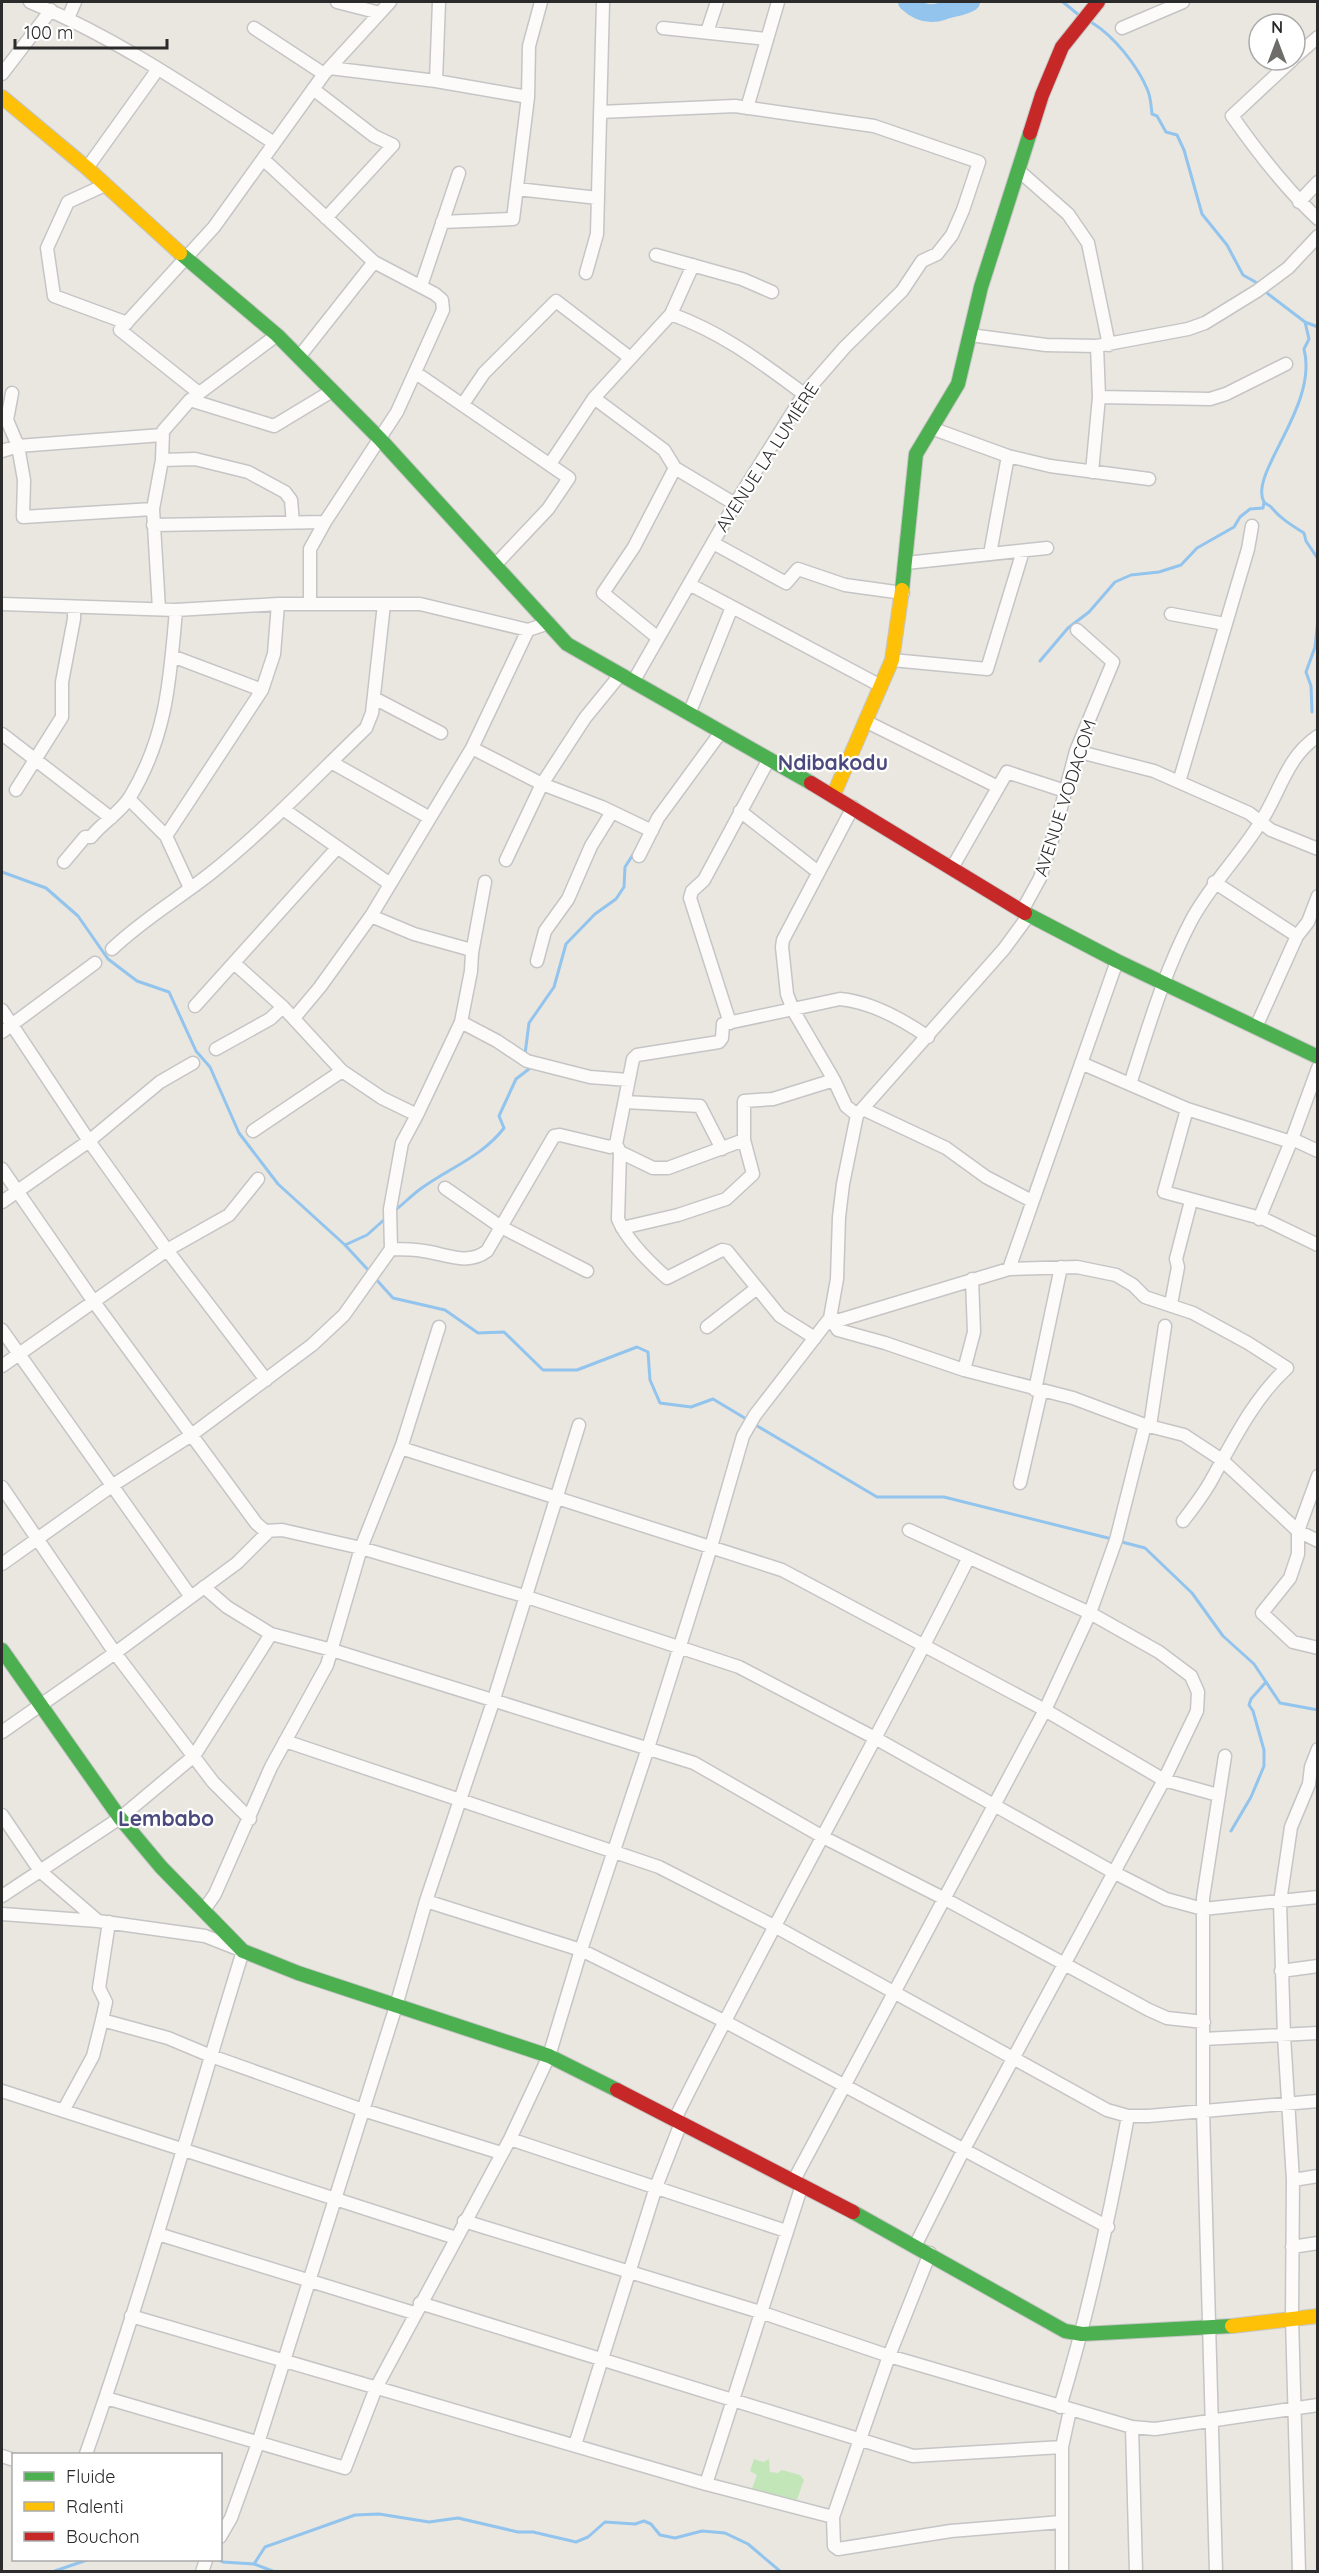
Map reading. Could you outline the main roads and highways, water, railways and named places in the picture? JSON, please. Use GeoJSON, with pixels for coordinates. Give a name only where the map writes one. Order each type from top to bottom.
{"type":"FeatureCollection","features":[{"type":"Feature","properties":{"kind":"waterway"},"geometry":{"type":"LineString","coordinates":[[907,2],[920,11],[928,13],[971,2]]}},
{"type":"Feature","properties":{"kind":"waterway"},"geometry":{"type":"LineString","coordinates":[[1063,2],[1080,16]]}},
{"type":"Feature","properties":{"kind":"waterway"},"geometry":{"type":"LineString","coordinates":[[1091,22],[1117,43],[1144,81],[1152,114],[1157,116],[1166,132],[1177,135],[1184,150],[1202,214],[1227,245],[1243,275],[1259,284]]}},
{"type":"Feature","properties":{"kind":"waterway"},"geometry":{"type":"LineString","coordinates":[[1263,290],[1305,322],[1318,327]]}},
{"type":"Feature","properties":{"kind":"waterway"},"geometry":{"type":"LineString","coordinates":[[1305,322],[1309,339],[1304,349],[1306,371],[1302,393],[1266,474],[1262,490],[1265,503],[1304,533],[1306,541],[1318,559]]}},
{"type":"Feature","properties":{"kind":"waterway"},"geometry":{"type":"LineString","coordinates":[[1040,661],[1068,628],[1089,612],[1115,582],[1131,575],[1159,572],[1181,565],[1197,548],[1234,527],[1240,517],[1250,509],[1263,508],[1264,502]]}},
{"type":"Feature","properties":{"kind":"waterway"},"geometry":{"type":"LineString","coordinates":[[1312,712],[1311,686],[1306,672],[1315,647],[1318,619]]}},
{"type":"Feature","properties":{"kind":"waterway"},"geometry":{"type":"LineString","coordinates":[[525,1054],[529,1023],[554,987],[566,944],[595,914],[616,899],[624,887],[625,867],[634,853]]}},
{"type":"Feature","properties":{"kind":"waterway"},"geometry":{"type":"LineString","coordinates":[[2,872],[46,888],[78,916],[108,959],[137,981],[169,992],[196,1051],[210,1067],[239,1133],[278,1184],[345,1245],[370,1272]]}},
{"type":"Feature","properties":{"kind":"waterway"},"geometry":{"type":"LineString","coordinates":[[393,1212],[430,1182],[475,1155],[495,1138],[504,1128],[499,1116],[516,1079],[529,1069],[527,1064]]}},
{"type":"Feature","properties":{"kind":"waterway"},"geometry":{"type":"LineString","coordinates":[[345,1245],[367,1235],[386,1218]]}},
{"type":"Feature","properties":{"kind":"waterway"},"geometry":{"type":"LineString","coordinates":[[374,1277],[393,1298],[445,1310],[478,1333],[504,1332],[543,1370],[577,1370],[637,1347],[648,1352],[650,1380],[660,1403],[691,1407],[713,1399],[748,1420]]}},
{"type":"Feature","properties":{"kind":"waterway"},"geometry":{"type":"LineString","coordinates":[[754,1424],[877,1497],[944,1497],[1112,1539]]}},
{"type":"Feature","properties":{"kind":"waterway"},"geometry":{"type":"LineString","coordinates":[[1118,1541],[1145,1548],[1192,1593],[1223,1636],[1254,1664],[1280,1703],[1318,1710]]}},
{"type":"Feature","properties":{"kind":"waterway"},"geometry":{"type":"LineString","coordinates":[[1231,1831],[1251,1797],[1264,1766],[1264,1750],[1253,1711],[1249,1705],[1251,1699],[1266,1682]]}},
{"type":"Feature","properties":{"kind":"waterway"},"geometry":{"type":"LineString","coordinates":[[254,2564],[265,2547],[355,2515],[379,2514],[429,2522],[458,2518],[576,2542],[588,2537],[605,2522],[635,2524],[644,2521],[651,2524],[660,2535],[675,2538],[702,2531],[725,2533],[748,2544],[781,2572]]}},
{"type":"Feature","properties":{"kind":"waterway"},"geometry":{"type":"LineString","coordinates":[[52,2572],[84,2561]]}},
{"type":"Feature","properties":{"kind":"waterway"},"geometry":{"type":"LineString","coordinates":[[221,2561],[254,2564],[275,2572]]}},
{"type":"Feature","properties":{"kind":"district","name":"Ndibakodu"},"geometry":{"type":"Point","coordinates":[833,762]}},
{"type":"Feature","properties":{"kind":"district","name":"Lembabo"},"geometry":{"type":"Point","coordinates":[166,1818]}}]}
